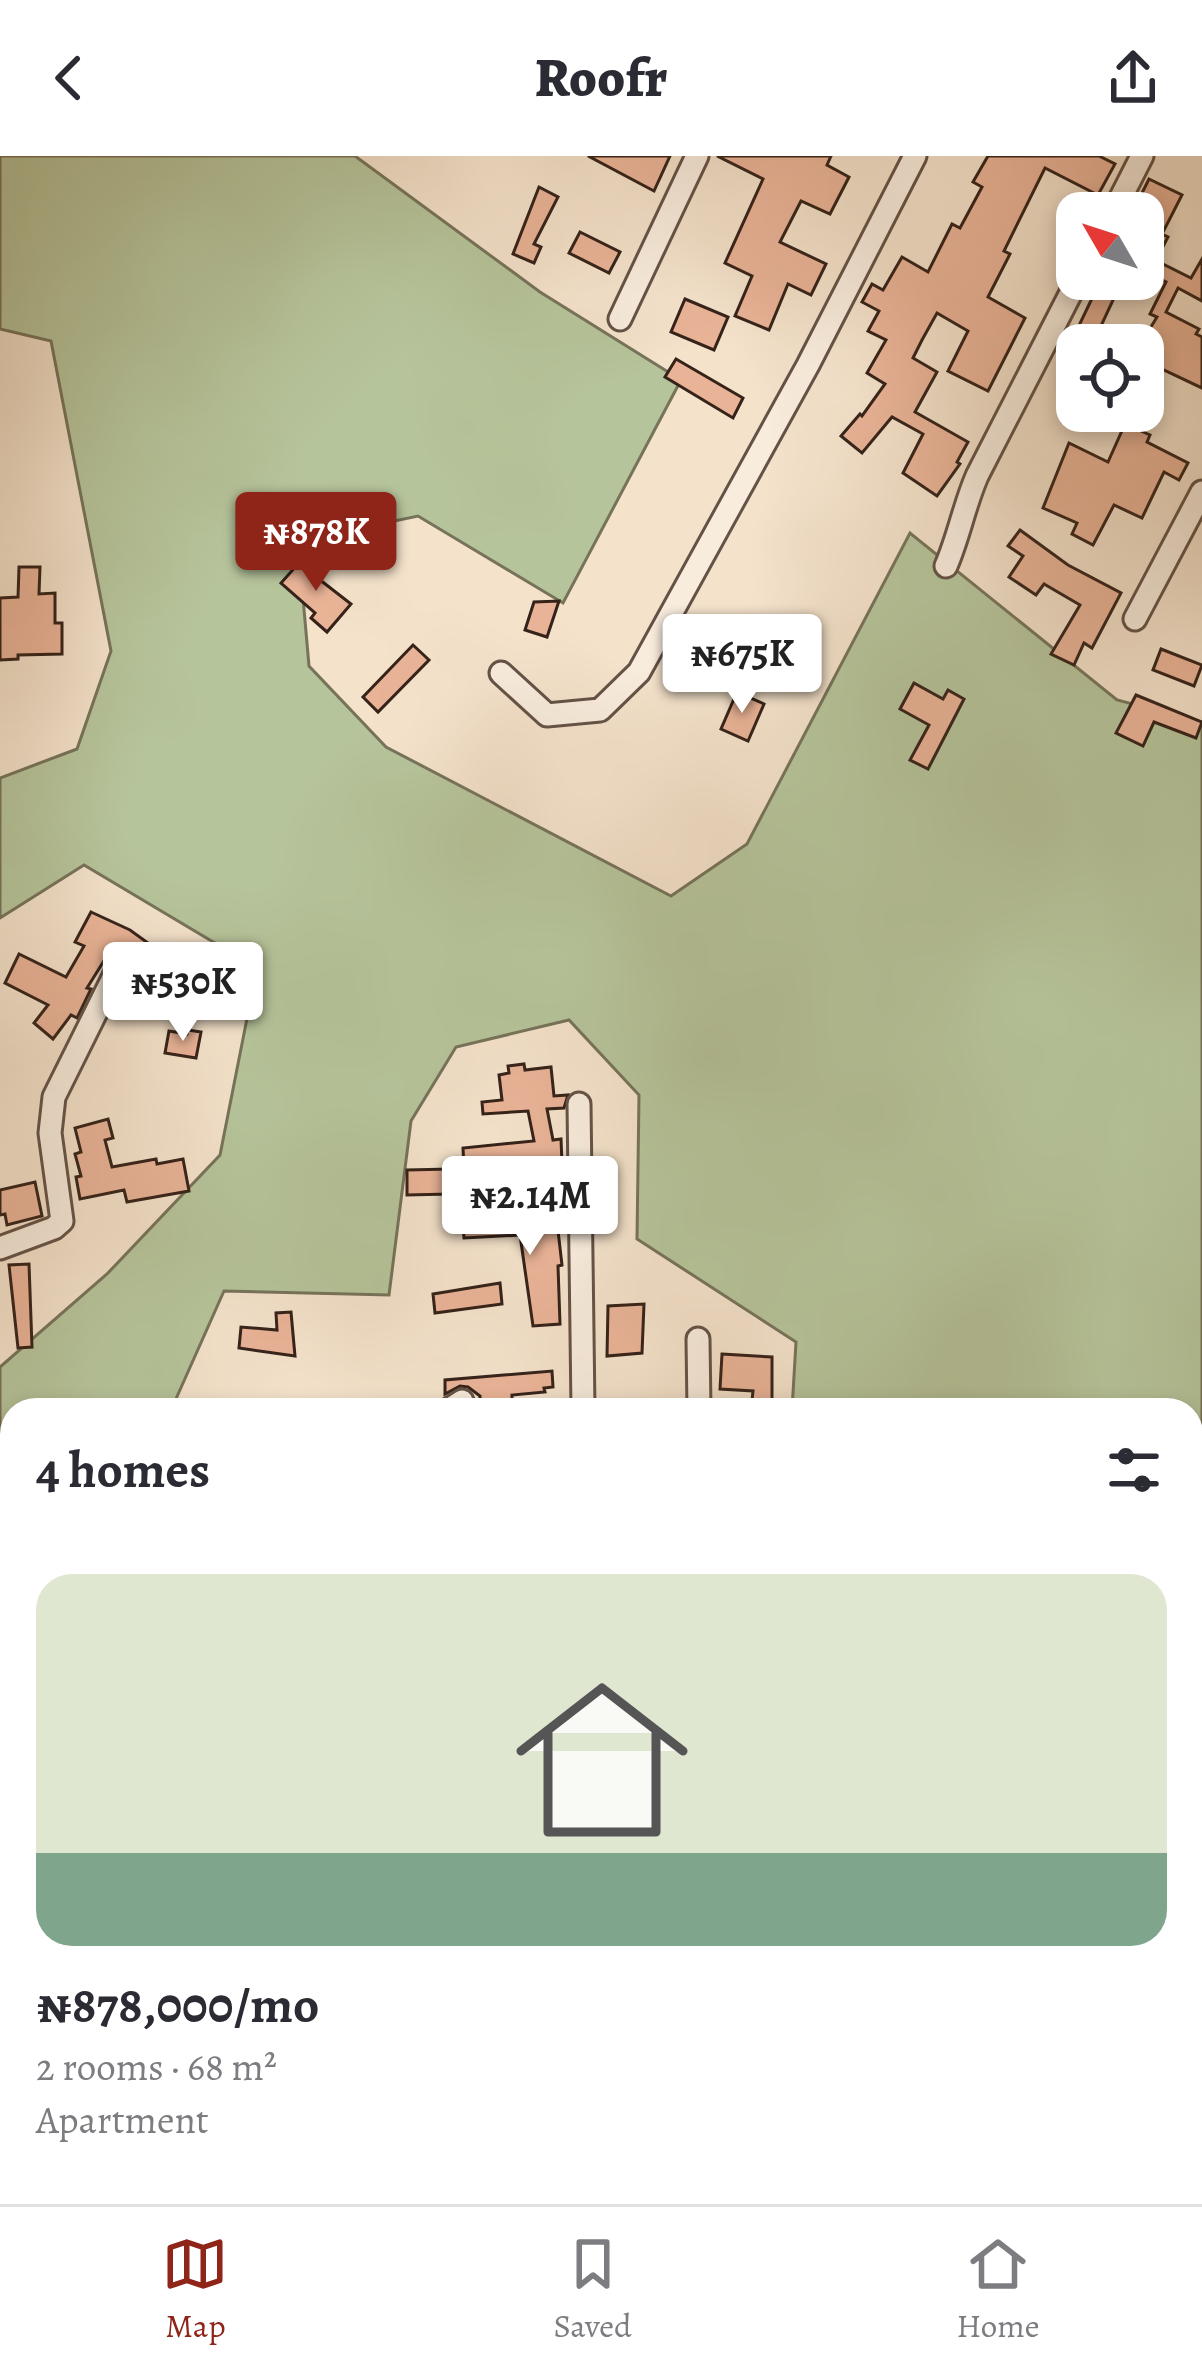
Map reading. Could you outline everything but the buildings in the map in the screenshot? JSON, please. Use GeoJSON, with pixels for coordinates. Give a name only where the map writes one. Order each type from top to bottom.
{"type":"FeatureCollection","features":[{"type":"Feature","properties":{"kind":"street"},"geometry":{"type":"LineString","coordinates":[[620,319],[698,156]]}},
{"type":"Feature","properties":{"kind":"street"},"geometry":{"type":"LineString","coordinates":[[501,673],[547,715],[600,710],[638,672],[808,365],[914,156]]}},
{"type":"Feature","properties":{"kind":"street"},"geometry":{"type":"LineString","coordinates":[[1123,192],[1142,156]]}},
{"type":"Feature","properties":{"kind":"street"},"geometry":{"type":"LineString","coordinates":[[946,566],[977,476],[1067,300]]}},
{"type":"Feature","properties":{"kind":"street"},"geometry":{"type":"LineString","coordinates":[[1135,619],[1202,492]]}},
{"type":"Feature","properties":{"kind":"street"},"geometry":{"type":"LineString","coordinates":[[0,1248],[62,1221],[50,1133],[54,1097],[115,974]]}},
{"type":"Feature","properties":{"kind":"street"},"geometry":{"type":"LineString","coordinates":[[579,1104],[583,1398]]}},
{"type":"Feature","properties":{"kind":"street"},"geometry":{"type":"LineString","coordinates":[[698,1339],[699,1398]]}},
{"type":"Feature","properties":{"kind":"green space"},"geometry":{"type":"Polygon","coordinates":[[[0,156],[355,156],[540,292],[681,380],[563,603],[418,516],[298,541],[309,666],[386,747],[671,896],[747,844],[910,533],[1117,700],[1202,722],[1202,1398],[793,1398],[796,1342],[637,1239],[639,1095],[569,1020],[456,1047],[411,1121],[389,1295],[224,1291],[176,1398],[0,1398],[0,1367],[107,1274],[220,1155],[257,968],[84,865],[0,918],[0,778],[77,749],[111,651],[51,341],[0,329],[0,156]]]}}]}
